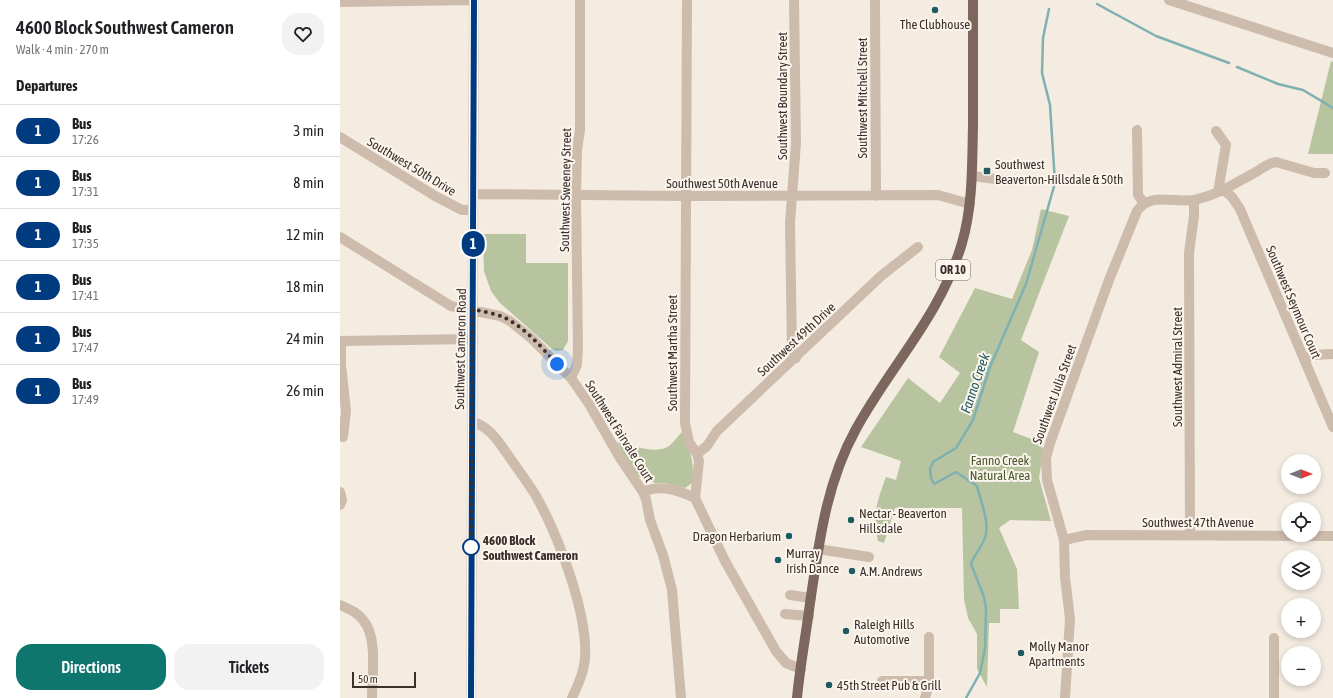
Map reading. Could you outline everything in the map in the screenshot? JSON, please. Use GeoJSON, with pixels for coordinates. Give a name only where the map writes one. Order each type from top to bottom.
{"type":"FeatureCollection","features":[{"type":"Feature","properties":{"kind":"main road","name":"OR 10"},"geometry":{"type":"LineString","coordinates":[[797,698],[818,549],[828,500],[845,450],[865,412],[939,301],[960,250],[970,204],[972,176],[974,0]]}},
{"type":"Feature","properties":{"kind":"street"},"geometry":{"type":"LineString","coordinates":[[340,2],[474,0]]}},
{"type":"Feature","properties":{"kind":"street","name":"Southwest Cameron Road"},"geometry":{"type":"LineString","coordinates":[[471,698],[474,0]]}},
{"type":"Feature","properties":{"kind":"street","name":"Southwest Sweeney Street"},"geometry":{"type":"LineString","coordinates":[[571,378],[577,365],[578,349],[576,195],[577,150],[580,130],[580,0]]}},
{"type":"Feature","properties":{"kind":"street","name":"Southwest Martha Street"},"geometry":{"type":"LineString","coordinates":[[687,0],[685,423],[689,442],[698,454]]}},
{"type":"Feature","properties":{"kind":"street","name":"Southwest Boundary Street"},"geometry":{"type":"LineString","coordinates":[[794,0],[796,143],[790,224],[792,346],[796,358]]}},
{"type":"Feature","properties":{"kind":"street","name":"Southwest Mitchell Street"},"geometry":{"type":"LineString","coordinates":[[874,0],[876,196]]}},
{"type":"Feature","properties":{"kind":"street"},"geometry":{"type":"LineString","coordinates":[[1170,0],[1333,53]]}},
{"type":"Feature","properties":{"kind":"street"},"geometry":{"type":"LineString","coordinates":[[1138,130],[1138,194],[1144,203],[1157,199],[1194,200],[1222,191],[1238,181],[1276,162],[1314,173],[1325,174]]}},
{"type":"Feature","properties":{"kind":"street"},"geometry":{"type":"LineString","coordinates":[[1216,131],[1226,145],[1222,191]]}},
{"type":"Feature","properties":{"kind":"street","name":"Southwest 50th Drive"},"geometry":{"type":"LineString","coordinates":[[340,137],[434,196],[462,210],[473,210]]}},
{"type":"Feature","properties":{"kind":"street"},"geometry":{"type":"LineString","coordinates":[[972,176],[1011,180]]}},
{"type":"Feature","properties":{"kind":"street","name":"Southwest Seymour Court"},"geometry":{"type":"LineString","coordinates":[[1222,191],[1232,197],[1240,209],[1333,428]]}},
{"type":"Feature","properties":{"kind":"street","name":"Southwest 50th Avenue"},"geometry":{"type":"LineString","coordinates":[[473,194],[685,196],[938,195],[970,204]]}},
{"type":"Feature","properties":{"kind":"street","name":"Southwest Admiral Street"},"geometry":{"type":"LineString","coordinates":[[1190,534],[1189,254],[1194,216],[1194,200]]}},
{"type":"Feature","properties":{"kind":"street","name":"Southwest Julia Street"},"geometry":{"type":"LineString","coordinates":[[1065,698],[1070,627],[1064,540],[1048,490],[1046,467],[1047,452],[1108,280],[1137,211],[1144,203]]}},
{"type":"Feature","properties":{"kind":"street","name":"Southwest Fairvale Court"},"geometry":{"type":"LineString","coordinates":[[340,238],[452,306],[473,309],[500,316],[519,327],[571,378],[589,404],[632,478],[643,492],[650,520],[663,555],[672,590],[681,698]]}},
{"type":"Feature","properties":{"kind":"street","name":"Southwest 49th Drive"},"geometry":{"type":"LineString","coordinates":[[698,454],[707,446],[717,431],[796,358],[881,276],[918,247]]}},
{"type":"Feature","properties":{"kind":"street"},"geometry":{"type":"LineString","coordinates":[[343,437],[346,411],[341,365],[341,341],[473,338]]}},
{"type":"Feature","properties":{"kind":"street"},"geometry":{"type":"LineString","coordinates":[[1304,359],[1314,355],[1333,354]]}},
{"type":"Feature","properties":{"kind":"street"},"geometry":{"type":"LineString","coordinates":[[472,422],[485,427],[505,451],[528,484],[562,554],[579,608],[585,651],[582,674],[572,698]]}},
{"type":"Feature","properties":{"kind":"street"},"geometry":{"type":"LineString","coordinates":[[698,454],[699,461],[696,498],[725,561],[776,651],[786,664],[801,669]]}},
{"type":"Feature","properties":{"kind":"street"},"geometry":{"type":"LineString","coordinates":[[643,492],[651,488],[661,488],[678,491],[696,498]]}},
{"type":"Feature","properties":{"kind":"street"},"geometry":{"type":"LineString","coordinates":[[340,492],[342,500],[340,505]]}},
{"type":"Feature","properties":{"kind":"street","name":"Southwest 47th Avenue"},"geometry":{"type":"LineString","coordinates":[[1064,540],[1087,535],[1190,534],[1333,536]]}},
{"type":"Feature","properties":{"kind":"street"},"geometry":{"type":"LineString","coordinates":[[818,549],[869,557]]}},
{"type":"Feature","properties":{"kind":"street"},"geometry":{"type":"LineString","coordinates":[[790,595],[811,598]]}},
{"type":"Feature","properties":{"kind":"street"},"geometry":{"type":"LineString","coordinates":[[340,605],[357,614],[364,620],[370,632],[372,644],[372,698]]}},
{"type":"Feature","properties":{"kind":"street"},"geometry":{"type":"LineString","coordinates":[[785,614],[809,616]]}},
{"type":"Feature","properties":{"kind":"street"},"geometry":{"type":"LineString","coordinates":[[925,698],[929,681],[929,637]]}},
{"type":"Feature","properties":{"kind":"street"},"geometry":{"type":"LineString","coordinates":[[1274,638],[1274,698]]}},
{"type":"Feature","properties":{"kind":"street"},"geometry":{"type":"LineString","coordinates":[[882,681],[929,681]]}},
{"type":"Feature","properties":{"kind":"green space"},"geometry":{"type":"Polygon","coordinates":[[[1331,61],[1333,62],[1333,154],[1308,154],[1331,61]]]}},
{"type":"Feature","properties":{"kind":"green space","name":"Fanno Creek Natural Area"},"geometry":{"type":"Polygon","coordinates":[[[1041,209],[1069,216],[1021,340],[1039,352],[1013,432],[1042,443],[1041,447],[1044,448],[1039,478],[1051,521],[1010,520],[999,528],[1017,569],[1019,609],[1000,609],[1000,623],[989,623],[987,687],[977,669],[977,634],[968,618],[964,599],[962,508],[895,508],[884,543],[878,541],[875,524],[876,509],[880,494],[886,477],[896,480],[901,461],[861,447],[908,378],[940,403],[960,373],[939,357],[975,288],[1012,299],[1032,250],[1041,209]]]}},
{"type":"Feature","properties":{"kind":"green space"},"geometry":{"type":"Polygon","coordinates":[[[483,234],[526,234],[526,263],[568,263],[568,341],[563,350],[556,351],[552,349],[500,303],[491,291],[484,271],[483,234]]]}},
{"type":"Feature","properties":{"kind":"green space"},"geometry":{"type":"Polygon","coordinates":[[[682,432],[689,451],[693,469],[692,483],[685,488],[665,483],[655,483],[637,476],[629,466],[617,442],[657,450],[669,446],[682,432]]]}},
{"type":"Feature","properties":{"kind":"waterway"},"geometry":{"type":"LineString","coordinates":[[1097,4],[1156,36],[1229,63]]}},
{"type":"Feature","properties":{"kind":"waterway","name":"Fanno Creek"},"geometry":{"type":"LineString","coordinates":[[966,698],[980,673],[985,648],[986,608],[984,597],[971,564],[983,542],[986,522],[977,486],[956,472],[934,484],[931,478],[930,469],[933,462],[956,448],[973,420],[990,367],[1026,284],[1055,183],[1050,105],[1042,73],[1043,38],[1049,9]]}},
{"type":"Feature","properties":{"kind":"waterway"},"geometry":{"type":"LineString","coordinates":[[1237,67],[1278,84],[1303,90],[1333,108]]}},
{"type":"Feature","properties":{"kind":"bus line","name":"1"},"geometry":{"type":"LineString","coordinates":[[471,698],[474,0]]}},
{"type":"Feature","properties":{"kind":"place","name":"The Clubhouse"},"geometry":{"type":"Point","coordinates":[935,10]}},
{"type":"Feature","properties":{"kind":"place","name":"Southwest Beaverton-Hillsdale & 50th"},"geometry":{"type":"Point","coordinates":[987,171]}},
{"type":"Feature","properties":{"kind":"place","name":"Nectar - Beaverton Hillsdale"},"geometry":{"type":"Point","coordinates":[851,520]}},
{"type":"Feature","properties":{"kind":"place","name":"Dragon Herbarium"},"geometry":{"type":"Point","coordinates":[789,536]}},
{"type":"Feature","properties":{"kind":"place","name":"4600 Block Southwest Cameron"},"geometry":{"type":"Point","coordinates":[471,547]}},
{"type":"Feature","properties":{"kind":"place","name":"Murray Irish Dance"},"geometry":{"type":"Point","coordinates":[778,560]}},
{"type":"Feature","properties":{"kind":"place","name":"A.M. Andrews"},"geometry":{"type":"Point","coordinates":[852,571]}},
{"type":"Feature","properties":{"kind":"place","name":"Raleigh Hills Automotive"},"geometry":{"type":"Point","coordinates":[846,631]}},
{"type":"Feature","properties":{"kind":"place","name":"Molly Manor Apartments"},"geometry":{"type":"Point","coordinates":[1021,653]}},
{"type":"Feature","properties":{"kind":"place","name":"45th Street Pub & Grill"},"geometry":{"type":"Point","coordinates":[829,685]}},
{"type":"Feature","properties":{"kind":"route"},"geometry":{"type":"LineString","coordinates":[[471,547],[471,551],[473,309],[500,316],[510,321],[519,327],[557,364]]}}]}
